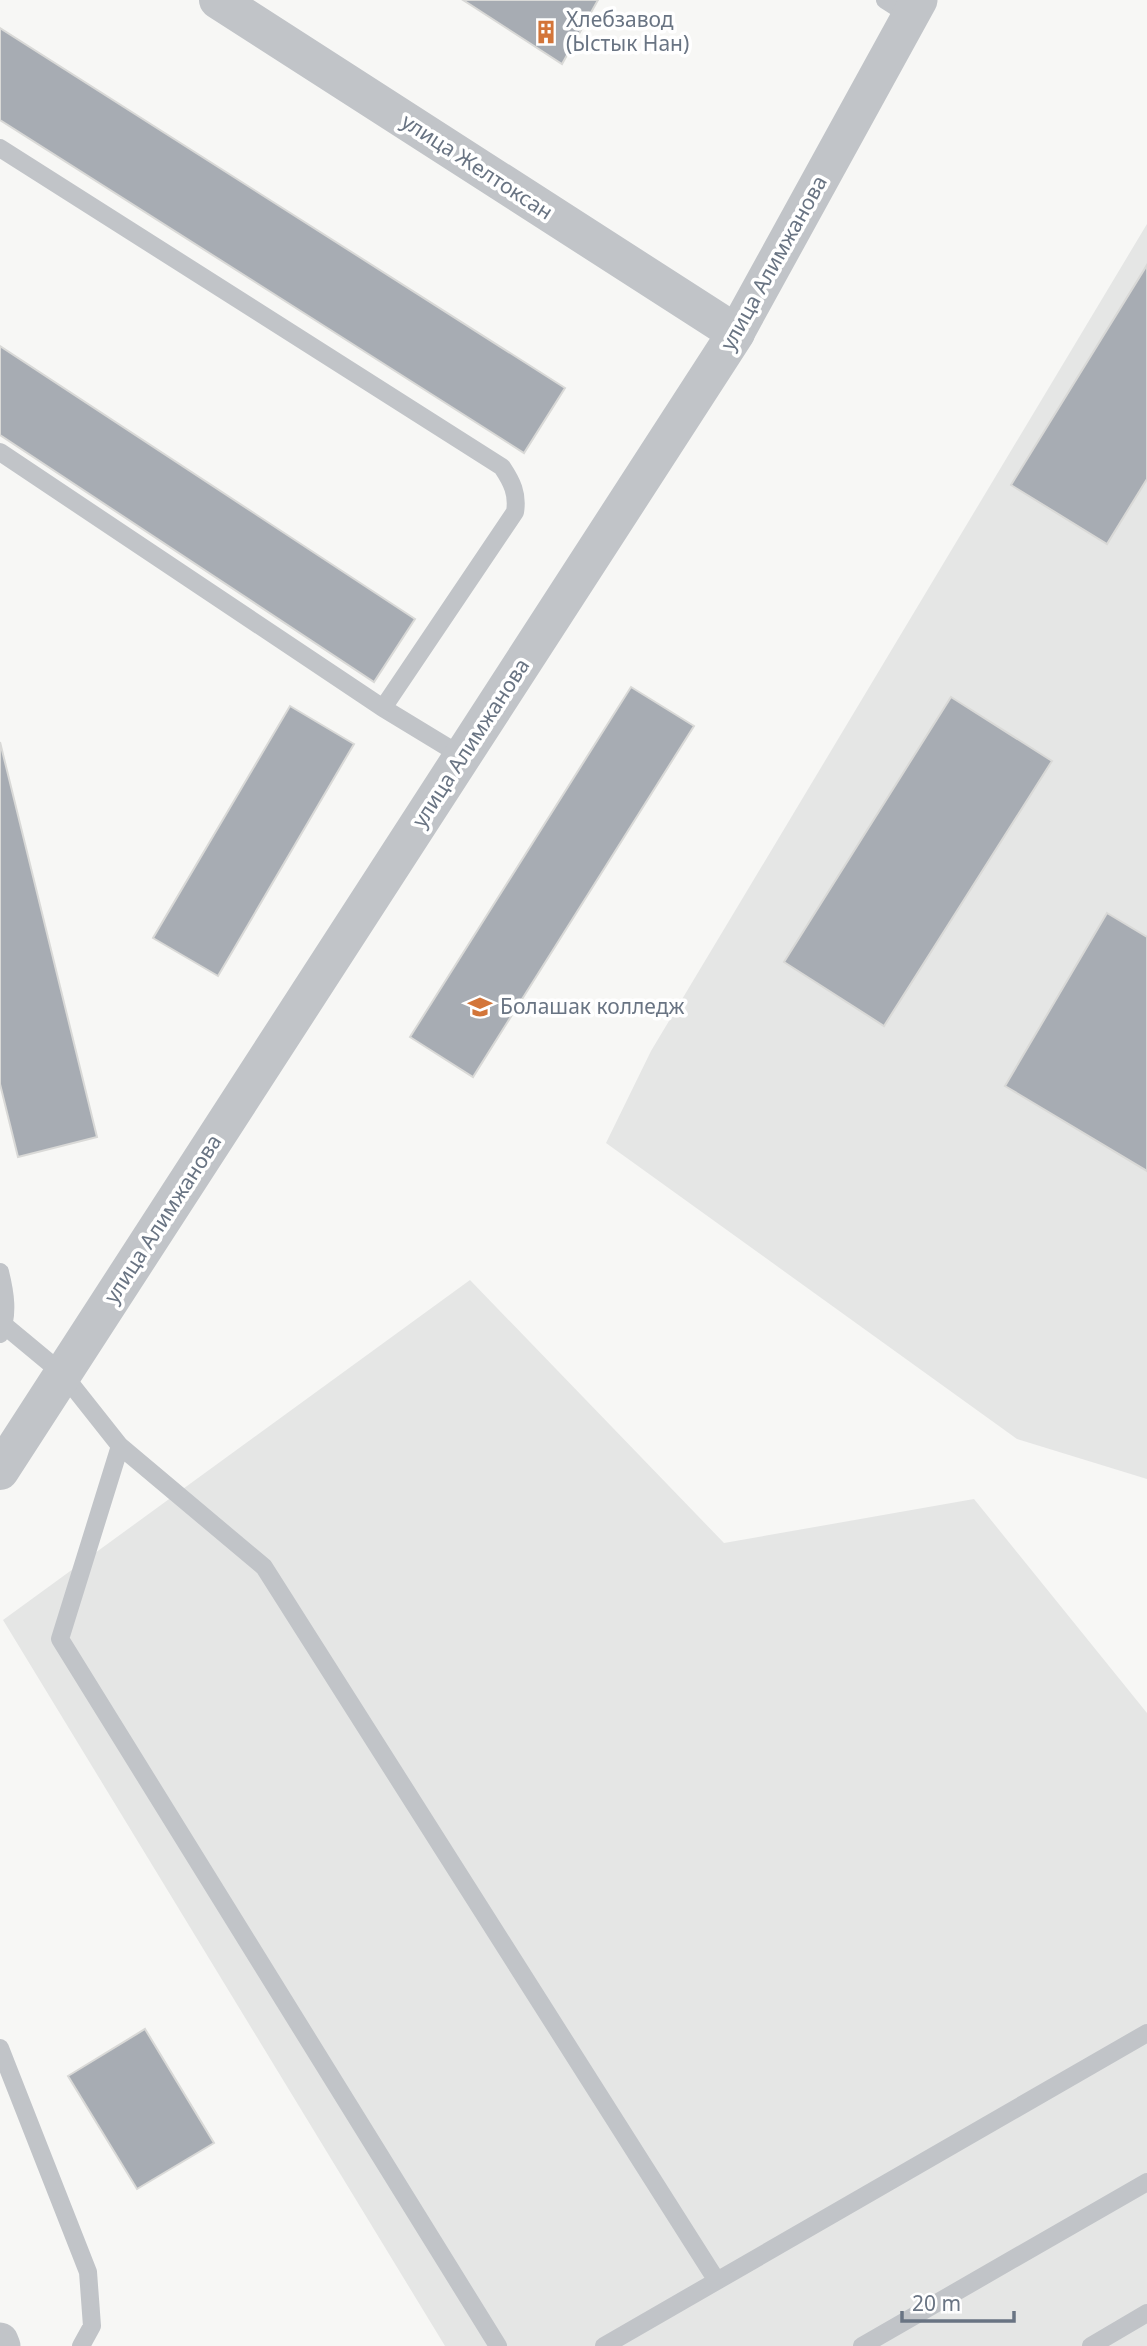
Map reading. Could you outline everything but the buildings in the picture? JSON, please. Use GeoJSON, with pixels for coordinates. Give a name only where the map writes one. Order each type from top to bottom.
{"type":"FeatureCollection","features":[{"type":"Feature","properties":{"kind":"street","name":"улица Желтоксан"},"geometry":{"type":"LineString","coordinates":[[218,0],[736,333]]}},
{"type":"Feature","properties":{"kind":"street","name":"улица Алимжанова"},"geometry":{"type":"LineString","coordinates":[[0,1471],[736,333],[905,5]]}},
{"type":"Feature","properties":{"kind":"lane"},"geometry":{"type":"LineString","coordinates":[[0,148],[502,467],[514,488],[515,512],[383,708]]}},
{"type":"Feature","properties":{"kind":"lane"},"geometry":{"type":"LineString","coordinates":[[0,452],[383,708],[462,756]]}},
{"type":"Feature","properties":{"kind":"lane"},"geometry":{"type":"LineString","coordinates":[[0,1272],[5,1292],[2,1330],[63,1374],[120,1446],[264,1567],[717,2281]]}},
{"type":"Feature","properties":{"kind":"lane"},"geometry":{"type":"LineString","coordinates":[[120,1446],[60,1639],[498,2346]]}},
{"type":"Feature","properties":{"kind":"lane"},"geometry":{"type":"LineString","coordinates":[[604,2346],[1147,2033]]}},
{"type":"Feature","properties":{"kind":"lane"},"geometry":{"type":"LineString","coordinates":[[0,2048],[88,2272],[92,2326],[81,2346]]}},
{"type":"Feature","properties":{"kind":"lane"},"geometry":{"type":"LineString","coordinates":[[862,2346],[1147,2182]]}},
{"type":"Feature","properties":{"kind":"lane"},"geometry":{"type":"LineString","coordinates":[[1091,2346],[1147,2313]]}},
{"type":"Feature","properties":{"kind":"shaded area"},"geometry":{"type":"Polygon","coordinates":[[[1147,224],[1147,1479],[1017,1439],[606,1143],[651,1051],[1147,224]]]}},
{"type":"Feature","properties":{"kind":"shaded area"},"geometry":{"type":"Polygon","coordinates":[[[470,1280],[724,1543],[974,1499],[1147,1713],[1147,2346],[445,2346],[3,1620],[470,1280]]]}},
{"type":"Feature","properties":{"kind":"place","name":"Хлебзавод (Ыстык Нан)"},"geometry":{"type":"Point","coordinates":[546,32]}},
{"type":"Feature","properties":{"kind":"place","name":"Болашак колледж"},"geometry":{"type":"Point","coordinates":[480,1007]}}]}
